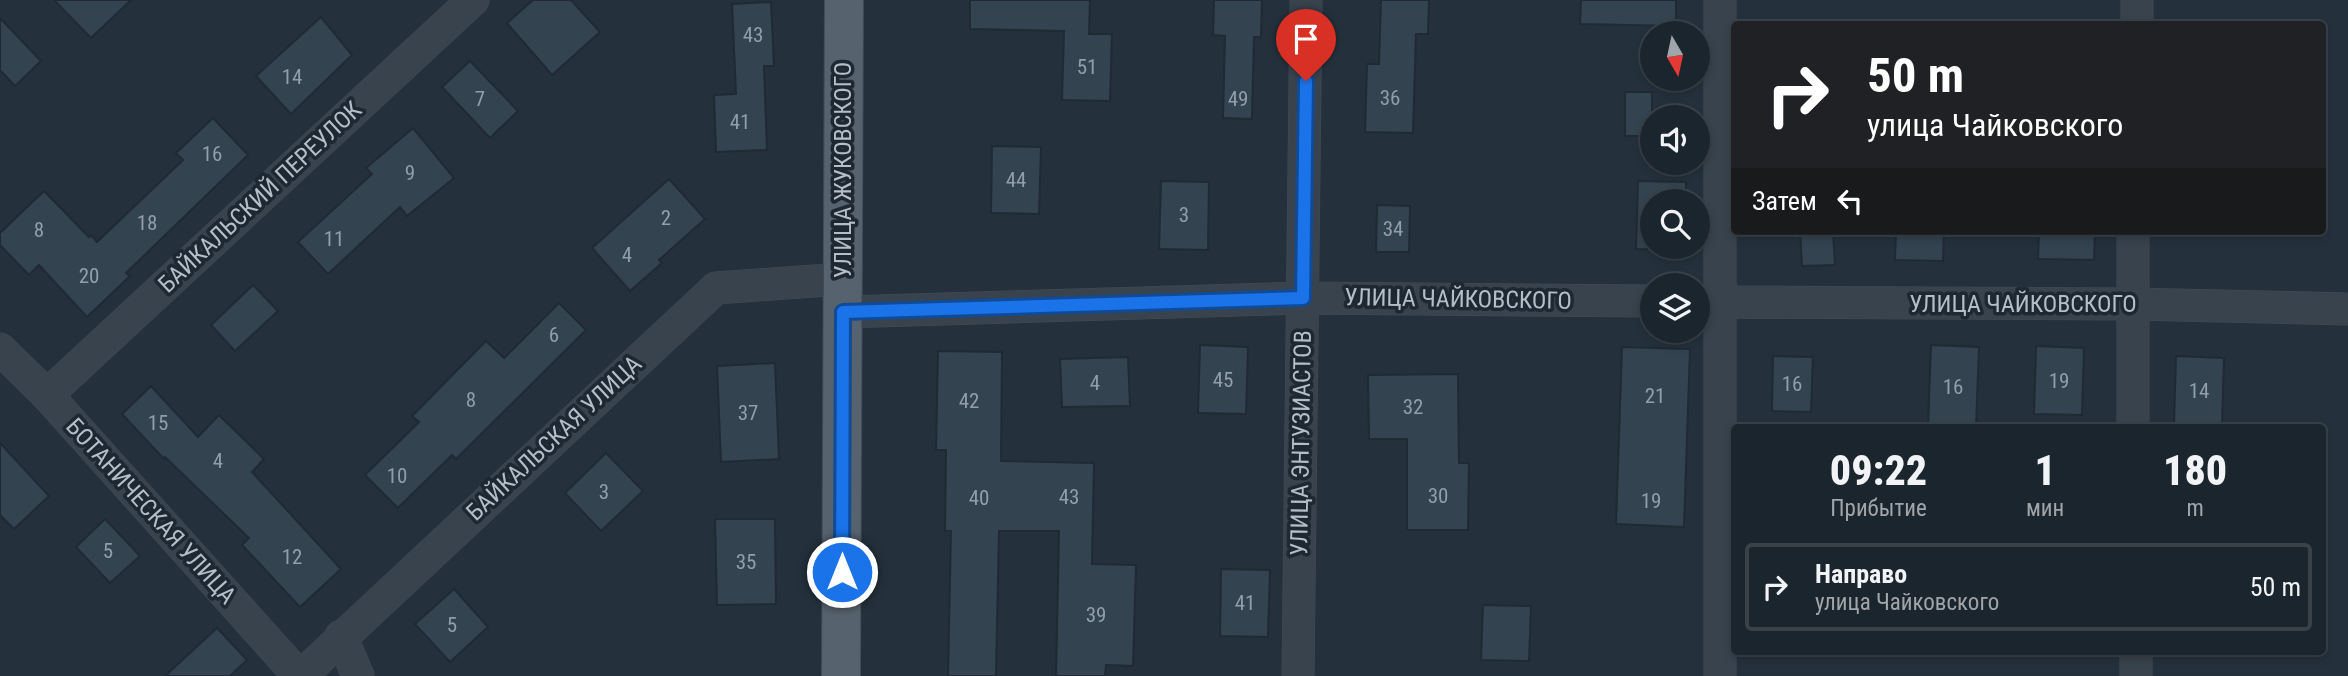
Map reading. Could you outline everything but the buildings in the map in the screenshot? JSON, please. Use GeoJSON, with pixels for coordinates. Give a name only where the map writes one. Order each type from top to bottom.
{"type":"FeatureCollection","features":[{"type":"Feature","properties":{"kind":"main road","name":"УЛИЦА ЖУКОВСКОГО"},"geometry":{"type":"LineString","coordinates":[[841,676],[845,0]]}},
{"type":"Feature","properties":{"kind":"street","name":"БАЙКАЛЬСКИЙ ПЕРЕУЛОК"},"geometry":{"type":"LineString","coordinates":[[47,395],[473,0]]}},
{"type":"Feature","properties":{"kind":"street","name":"УЛИЦА ЭНТУЗИАСТОВ"},"geometry":{"type":"LineString","coordinates":[[1298,676],[1306,0]]}},
{"type":"Feature","properties":{"kind":"street"},"geometry":{"type":"LineString","coordinates":[[1709,273],[1720,0]]}},
{"type":"Feature","properties":{"kind":"street"},"geometry":{"type":"LineString","coordinates":[[2137,0],[2137,21]]}},
{"type":"Feature","properties":{"kind":"street"},"geometry":{"type":"LineString","coordinates":[[2133,235],[2133,424]]}},
{"type":"Feature","properties":{"kind":"street","name":"БАЙКАЛЬСКАЯ УЛИЦА"},"geometry":{"type":"LineString","coordinates":[[300,676],[716,288],[843,295]]}},
{"type":"Feature","properties":{"kind":"street","name":"УЛИЦА ЧАЙКОВСКОГО"},"geometry":{"type":"LineString","coordinates":[[843,295],[1640,301]]}},
{"type":"Feature","properties":{"kind":"street","name":"УЛИЦА ЧАЙКОВСКОГО"},"geometry":{"type":"LineString","coordinates":[[1710,302],[2131,304],[2348,309]]}},
{"type":"Feature","properties":{"kind":"street"},"geometry":{"type":"LineString","coordinates":[[1709,343],[1720,676]]}},
{"type":"Feature","properties":{"kind":"street","name":"БОТАНИЧЕСКАЯ УЛИЦА"},"geometry":{"type":"LineString","coordinates":[[0,349],[47,395],[300,676]]}},
{"type":"Feature","properties":{"kind":"street"},"geometry":{"type":"LineString","coordinates":[[341,636],[358,676]]}},
{"type":"Feature","properties":{"kind":"street"},"geometry":{"type":"LineString","coordinates":[[2136,655],[2136,676]]}},
{"type":"Feature","properties":{"kind":"route"},"geometry":{"type":"LineString","coordinates":[[842,572],[843,312],[1303,298],[1306,81]]}}]}
